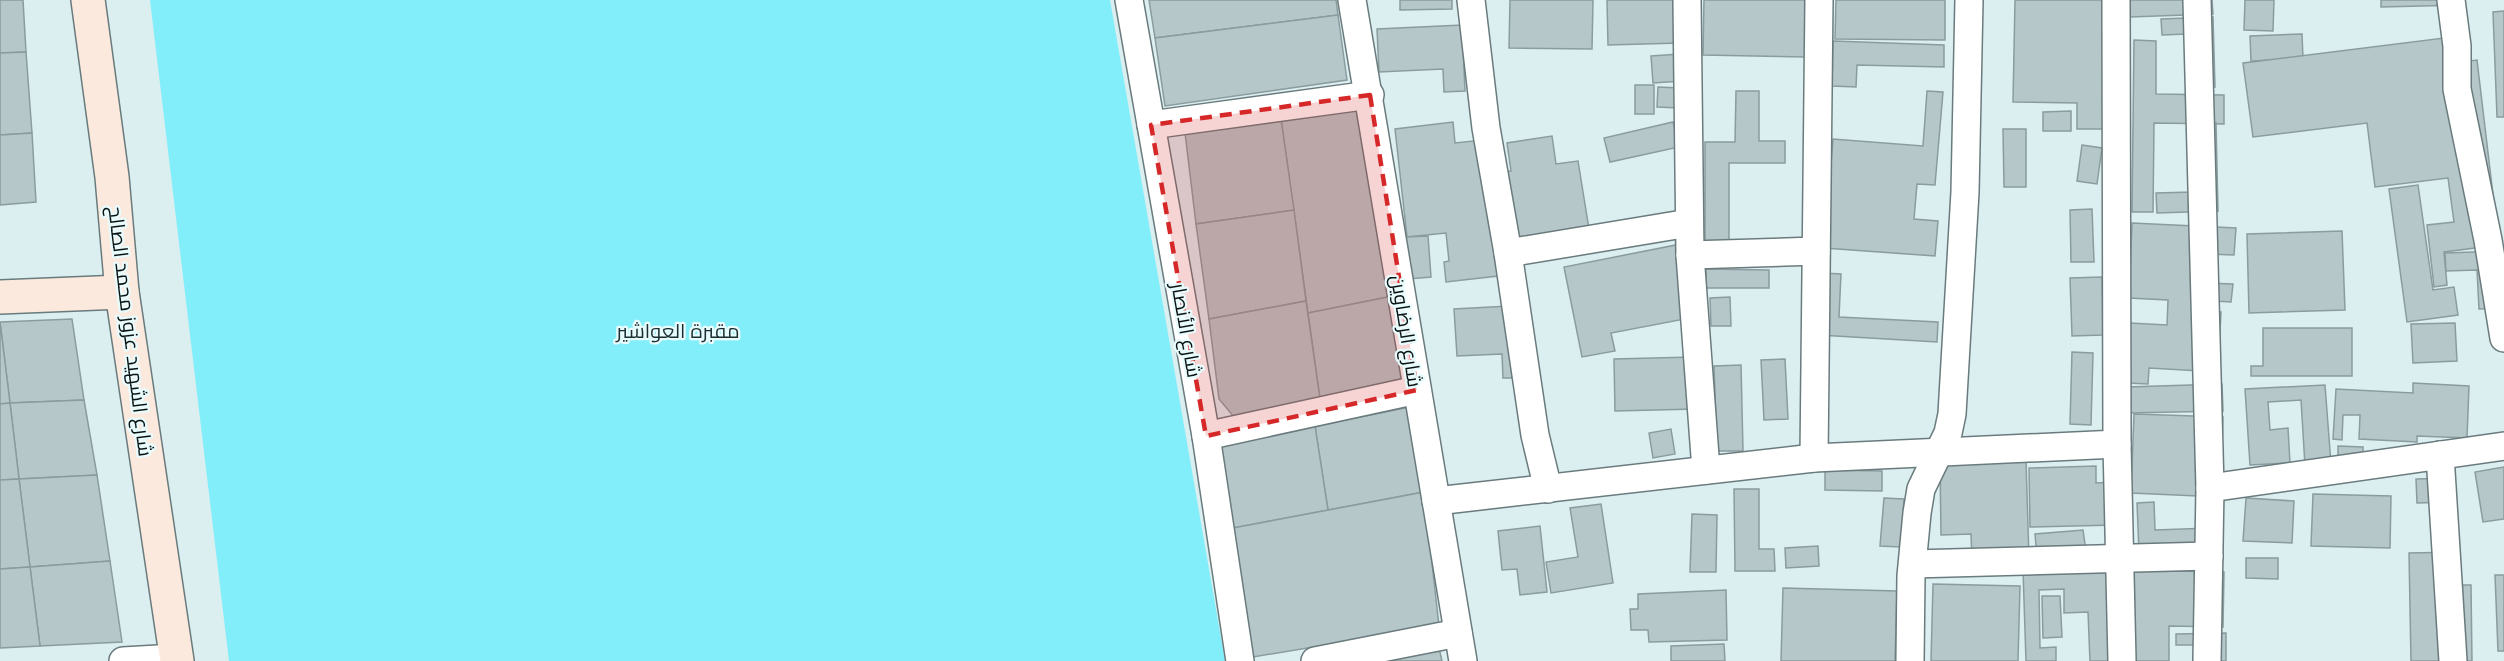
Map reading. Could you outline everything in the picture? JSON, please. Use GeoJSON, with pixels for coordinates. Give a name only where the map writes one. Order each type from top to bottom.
{"type":"FeatureCollection","features":[{"type":"Feature","properties":{"kind":"street","name":"شارع الشهيد عزوز محمد الصالح"},"geometry":{"type":"LineString","coordinates":[[88,0],[112,177],[122,292],[177,660]]}},
{"type":"Feature","properties":{"kind":"street","name":"شارع الأنصار"},"geometry":{"type":"LineString","coordinates":[[1129,0],[1206,436],[1240,661]]}},
{"type":"Feature","properties":{"kind":"street","name":"شارع الرضاوين"},"geometry":{"type":"LineString","coordinates":[[1352,0],[1370,94],[1463,661]]}},
{"type":"Feature","properties":{"kind":"street"},"geometry":{"type":"LineString","coordinates":[[1471,0],[1486,128],[1508,253],[1535,435],[1548,489]]}},
{"type":"Feature","properties":{"kind":"street"},"geometry":{"type":"LineString","coordinates":[[1687,0],[1690,255],[1706,470]]}},
{"type":"Feature","properties":{"kind":"street"},"geometry":{"type":"LineString","coordinates":[[1814,458],[1819,0]]}},
{"type":"Feature","properties":{"kind":"street"},"geometry":{"type":"LineString","coordinates":[[1910,661],[1913,564],[1921,489],[1948,433],[1952,414],[1965,192],[1969,0]]}},
{"type":"Feature","properties":{"kind":"street"},"geometry":{"type":"LineString","coordinates":[[2116,0],[2117,444],[2122,661]]}},
{"type":"Feature","properties":{"kind":"street"},"geometry":{"type":"LineString","coordinates":[[2197,0],[2210,488],[2207,661]]}},
{"type":"Feature","properties":{"kind":"street"},"geometry":{"type":"LineString","coordinates":[[2451,0],[2457,46],[2457,89],[2488,240],[2504,338]]}},
{"type":"Feature","properties":{"kind":"street"},"geometry":{"type":"LineString","coordinates":[[1150,125],[1370,94]]}},
{"type":"Feature","properties":{"kind":"street"},"geometry":{"type":"LineString","coordinates":[[1508,253],[1689,223]]}},
{"type":"Feature","properties":{"kind":"street"},"geometry":{"type":"LineString","coordinates":[[1690,255],[1816,251]]}},
{"type":"Feature","properties":{"kind":"street"},"geometry":{"type":"LineString","coordinates":[[0,297],[122,292]]}},
{"type":"Feature","properties":{"kind":"street"},"geometry":{"type":"LineString","coordinates":[[1206,436],[1417,390]]}},
{"type":"Feature","properties":{"kind":"street"},"geometry":{"type":"LineString","coordinates":[[1436,501],[1814,458],[2117,444]]}},
{"type":"Feature","properties":{"kind":"street"},"geometry":{"type":"LineString","coordinates":[[2210,488],[2504,446]]}},
{"type":"Feature","properties":{"kind":"street"},"geometry":{"type":"LineString","coordinates":[[2440,455],[2453,661]]}},
{"type":"Feature","properties":{"kind":"street"},"geometry":{"type":"LineString","coordinates":[[1913,564],[2209,556]]}},
{"type":"Feature","properties":{"kind":"street"},"geometry":{"type":"LineString","coordinates":[[1315,661],[1458,633]]}},
{"type":"Feature","properties":{"kind":"street"},"geometry":{"type":"LineString","coordinates":[[123,661],[177,660]]}},
{"type":"Feature","properties":{"kind":"highlighted area"},"geometry":{"type":"Polygon","coordinates":[[[1370,95],[1417,390],[1206,436],[1151,125],[1370,95]]]}},
{"type":"Feature","properties":{"kind":"green space","name":"مقبرة العواشير"},"geometry":{"type":"Polygon","coordinates":[[[150,0],[1110,0],[1225,661],[229,661],[150,0]]]}},
{"type":"Feature","properties":{"kind":"building"},"geometry":{"type":"Polygon","coordinates":[[[0,0],[23,0],[26,52],[0,53],[0,0]]]}},
{"type":"Feature","properties":{"kind":"building"},"geometry":{"type":"Polygon","coordinates":[[[1149,0],[1336,0],[1338,15],[1155,38],[1149,0]]]}},
{"type":"Feature","properties":{"kind":"building"},"geometry":{"type":"Polygon","coordinates":[[[1400,0],[1452,0],[1452,9],[1400,10],[1400,0]]]}},
{"type":"Feature","properties":{"kind":"building"},"geometry":{"type":"Polygon","coordinates":[[[1510,0],[1593,0],[1592,49],[1509,48],[1510,0]]]}},
{"type":"Feature","properties":{"kind":"building"},"geometry":{"type":"Polygon","coordinates":[[[1607,0],[1679,0],[1680,43],[1608,45],[1607,0]]]}},
{"type":"Feature","properties":{"kind":"building"},"geometry":{"type":"Polygon","coordinates":[[[1704,0],[1807,0],[1806,57],[1703,55],[1704,0]]]}},
{"type":"Feature","properties":{"kind":"building"},"geometry":{"type":"Polygon","coordinates":[[[1836,0],[1945,0],[1945,40],[1835,39],[1836,0]]]}},
{"type":"Feature","properties":{"kind":"building"},"geometry":{"type":"Polygon","coordinates":[[[2015,0],[2106,0],[2103,129],[2077,129],[2077,103],[2013,102],[2015,0]]]}},
{"type":"Feature","properties":{"kind":"building"},"geometry":{"type":"Polygon","coordinates":[[[2129,0],[2212,0],[2213,14],[2130,17],[2129,0]]]}},
{"type":"Feature","properties":{"kind":"building"},"geometry":{"type":"Polygon","coordinates":[[[2245,0],[2274,0],[2273,31],[2244,30],[2245,0]]]}},
{"type":"Feature","properties":{"kind":"building"},"geometry":{"type":"Polygon","coordinates":[[[2381,0],[2462,0],[2462,5],[2381,7],[2381,0]]]}},
{"type":"Feature","properties":{"kind":"building"},"geometry":{"type":"Polygon","coordinates":[[[2504,11],[2504,117],[2497,117],[2493,12],[2504,11]]]}},
{"type":"Feature","properties":{"kind":"building"},"geometry":{"type":"Polygon","coordinates":[[[1338,15],[1347,80],[1165,106],[1155,38],[1338,15]]]}},
{"type":"Feature","properties":{"kind":"building"},"geometry":{"type":"Polygon","coordinates":[[[2213,17],[2215,87],[2189,88],[2187,34],[2162,35],[2161,19],[2213,17]]]}},
{"type":"Feature","properties":{"kind":"building"},"geometry":{"type":"Polygon","coordinates":[[[1462,25],[1465,91],[1444,92],[1443,69],[1379,72],[1377,29],[1462,25]]]}},
{"type":"Feature","properties":{"kind":"building"},"geometry":{"type":"Polygon","coordinates":[[[2302,34],[2303,59],[2251,61],[2250,36],[2302,34]]]}},
{"type":"Feature","properties":{"kind":"building"},"geometry":{"type":"Polygon","coordinates":[[[2444,38],[2447,64],[2477,60],[2499,245],[2444,252],[2447,285],[2434,287],[2427,225],[2454,222],[2448,178],[2375,187],[2367,123],[2253,137],[2243,63],[2444,38]]]}},
{"type":"Feature","properties":{"kind":"building"},"geometry":{"type":"Polygon","coordinates":[[[2134,40],[2156,41],[2156,94],[2224,95],[2224,124],[2154,123],[2153,212],[2132,212],[2134,40]]]}},
{"type":"Feature","properties":{"kind":"building"},"geometry":{"type":"Polygon","coordinates":[[[1833,41],[1944,45],[1944,67],[1857,65],[1856,87],[1832,86],[1833,41]]]}},
{"type":"Feature","properties":{"kind":"building"},"geometry":{"type":"Polygon","coordinates":[[[26,52],[32,133],[0,135],[0,53],[26,52]]]}},
{"type":"Feature","properties":{"kind":"building"},"geometry":{"type":"Polygon","coordinates":[[[1680,54],[1682,81],[1653,83],[1651,56],[1680,54]]]}},
{"type":"Feature","properties":{"kind":"building"},"geometry":{"type":"Polygon","coordinates":[[[1635,85],[1654,85],[1654,114],[1635,114],[1635,85]]]}},
{"type":"Feature","properties":{"kind":"building"},"geometry":{"type":"Polygon","coordinates":[[[1658,87],[1680,88],[1679,108],[1657,107],[1658,87]]]}},
{"type":"Feature","properties":{"kind":"building"},"geometry":{"type":"Polygon","coordinates":[[[1736,91],[1759,91],[1759,141],[1785,141],[1785,163],[1729,163],[1729,247],[1705,247],[1705,142],[1735,142],[1736,91]]]}},
{"type":"Feature","properties":{"kind":"building"},"geometry":{"type":"Polygon","coordinates":[[[1927,91],[1943,92],[1935,185],[1917,184],[1914,219],[1938,221],[1935,256],[1824,248],[1833,139],[1923,146],[1927,91]]]}},
{"type":"Feature","properties":{"kind":"building"},"geometry":{"type":"Polygon","coordinates":[[[1365,106],[1393,296],[1308,313],[1281,119],[1365,106]]]}},
{"type":"Feature","properties":{"kind":"building"},"geometry":{"type":"Polygon","coordinates":[[[2071,111],[2071,131],[2043,131],[2043,112],[2071,111]]]}},
{"type":"Feature","properties":{"kind":"building"},"geometry":{"type":"Polygon","coordinates":[[[1281,119],[1294,210],[1196,224],[1185,133],[1281,119]]]}},
{"type":"Feature","properties":{"kind":"building"},"geometry":{"type":"Polygon","coordinates":[[[1453,122],[1455,143],[1483,140],[1498,276],[1446,282],[1444,262],[1449,261],[1446,233],[1407,237],[1395,129],[1453,122]]]}},
{"type":"Feature","properties":{"kind":"building"},"geometry":{"type":"Polygon","coordinates":[[[1673,122],[1679,147],[1610,162],[1604,138],[1673,122]]]}},
{"type":"Feature","properties":{"kind":"building"},"geometry":{"type":"Polygon","coordinates":[[[2216,123],[2218,211],[2157,213],[2156,193],[2192,192],[2190,124],[2216,123]]]}},
{"type":"Feature","properties":{"kind":"building"},"geometry":{"type":"Polygon","coordinates":[[[2003,129],[2026,129],[2026,187],[2004,187],[2003,129]]]}},
{"type":"Feature","properties":{"kind":"building"},"geometry":{"type":"Polygon","coordinates":[[[32,133],[36,202],[0,205],[0,135],[32,133]]]}},
{"type":"Feature","properties":{"kind":"building"},"geometry":{"type":"Polygon","coordinates":[[[1552,136],[1556,164],[1578,161],[1589,229],[1509,241],[1499,172],[1511,171],[1507,143],[1552,136]]]}},
{"type":"Feature","properties":{"kind":"building"},"geometry":{"type":"Polygon","coordinates":[[[2082,145],[2102,148],[2097,184],[2077,181],[2082,145]]]}},
{"type":"Feature","properties":{"kind":"building"},"geometry":{"type":"Polygon","coordinates":[[[2418,185],[2433,290],[2454,287],[2458,315],[2407,322],[2389,189],[2418,185]]]}},
{"type":"Feature","properties":{"kind":"building"},"geometry":{"type":"Polygon","coordinates":[[[2092,209],[2094,262],[2071,262],[2070,210],[2092,209]]]}},
{"type":"Feature","properties":{"kind":"building"},"geometry":{"type":"Polygon","coordinates":[[[1294,210],[1306,301],[1209,319],[1196,224],[1294,210]]]}},
{"type":"Feature","properties":{"kind":"building"},"geometry":{"type":"Polygon","coordinates":[[[2132,223],[2236,228],[2234,255],[2207,254],[2205,283],[2233,284],[2231,302],[2196,300],[2195,311],[2221,312],[2218,372],[2149,368],[2148,384],[2127,383],[2130,323],[2167,325],[2168,300],[2129,298],[2132,223]]]}},
{"type":"Feature","properties":{"kind":"building"},"geometry":{"type":"Polygon","coordinates":[[[2342,231],[2345,310],[2249,313],[2247,234],[2342,231]]]}},
{"type":"Feature","properties":{"kind":"building"},"geometry":{"type":"Polygon","coordinates":[[[1428,236],[1431,277],[1408,279],[1406,237],[1428,236]]]}},
{"type":"Feature","properties":{"kind":"building"},"geometry":{"type":"Polygon","coordinates":[[[1676,245],[1690,318],[1611,333],[1615,351],[1582,357],[1564,267],[1676,245]]]}},
{"type":"Feature","properties":{"kind":"building"},"geometry":{"type":"Polygon","coordinates":[[[2504,251],[2504,308],[2479,309],[2477,270],[2446,271],[2445,253],[2504,251]]]}},
{"type":"Feature","properties":{"kind":"building"},"geometry":{"type":"Polygon","coordinates":[[[1706,269],[1769,270],[1769,288],[1706,288],[1706,269]]]}},
{"type":"Feature","properties":{"kind":"building"},"geometry":{"type":"Polygon","coordinates":[[[1823,273],[1841,274],[1839,317],[1938,322],[1937,342],[1819,335],[1823,273]]]}},
{"type":"Feature","properties":{"kind":"building"},"geometry":{"type":"Polygon","coordinates":[[[2102,277],[2103,335],[2072,336],[2070,278],[2102,277]]]}},
{"type":"Feature","properties":{"kind":"building"},"geometry":{"type":"Polygon","coordinates":[[[1393,296],[1406,380],[1320,399],[1308,313],[1393,296]]]}},
{"type":"Feature","properties":{"kind":"building"},"geometry":{"type":"Polygon","coordinates":[[[1730,297],[1731,326],[1711,326],[1710,298],[1730,297]]]}},
{"type":"Feature","properties":{"kind":"building"},"geometry":{"type":"Polygon","coordinates":[[[1306,301],[1320,399],[1234,417],[1219,399],[1209,319],[1306,301]]]}},
{"type":"Feature","properties":{"kind":"building"},"geometry":{"type":"Polygon","coordinates":[[[1509,306],[1512,378],[1503,378],[1502,354],[1457,356],[1454,309],[1509,306]]]}},
{"type":"Feature","properties":{"kind":"building"},"geometry":{"type":"Polygon","coordinates":[[[72,319],[84,400],[10,403],[0,322],[72,319]]]}},
{"type":"Feature","properties":{"kind":"building"},"geometry":{"type":"Polygon","coordinates":[[[0,322],[10,403],[0,404],[0,322]]]}},
{"type":"Feature","properties":{"kind":"building"},"geometry":{"type":"Polygon","coordinates":[[[2455,323],[2457,361],[2413,363],[2411,324],[2455,323]]]}},
{"type":"Feature","properties":{"kind":"building"},"geometry":{"type":"Polygon","coordinates":[[[2263,328],[2352,328],[2352,376],[2251,376],[2251,366],[2263,366],[2263,328]]]}},
{"type":"Feature","properties":{"kind":"building"},"geometry":{"type":"Polygon","coordinates":[[[2072,352],[2093,353],[2091,425],[2070,424],[2072,352]]]}},
{"type":"Feature","properties":{"kind":"building"},"geometry":{"type":"Polygon","coordinates":[[[1693,357],[1695,409],[1615,411],[1614,359],[1693,357]]]}},
{"type":"Feature","properties":{"kind":"building"},"geometry":{"type":"Polygon","coordinates":[[[1785,359],[1788,419],[1764,420],[1761,360],[1785,359]]]}},
{"type":"Feature","properties":{"kind":"building"},"geometry":{"type":"Polygon","coordinates":[[[1741,365],[1743,451],[1717,451],[1714,366],[1741,365]]]}},
{"type":"Feature","properties":{"kind":"building"},"geometry":{"type":"Polygon","coordinates":[[[2413,383],[2469,386],[2467,438],[2417,436],[2417,442],[2359,439],[2360,415],[2343,415],[2342,440],[2333,439],[2336,389],[2413,393],[2413,383]]]}},
{"type":"Feature","properties":{"kind":"building"},"geometry":{"type":"Polygon","coordinates":[[[2222,384],[2223,411],[2128,413],[2127,387],[2222,384]]]}},
{"type":"Feature","properties":{"kind":"building"},"geometry":{"type":"Polygon","coordinates":[[[2325,385],[2331,464],[2305,466],[2301,400],[2268,402],[2270,430],[2288,428],[2290,463],[2250,465],[2245,389],[2325,385]]]}},
{"type":"Feature","properties":{"kind":"building"},"geometry":{"type":"Polygon","coordinates":[[[84,400],[97,475],[19,479],[10,403],[84,400]]]}},
{"type":"Feature","properties":{"kind":"building"},"geometry":{"type":"Polygon","coordinates":[[[10,403],[19,479],[0,480],[0,404],[10,403]]]}},
{"type":"Feature","properties":{"kind":"building"},"geometry":{"type":"Polygon","coordinates":[[[1410,407],[1424,492],[1328,510],[1315,426],[1410,407]]]}},
{"type":"Feature","properties":{"kind":"building"},"geometry":{"type":"Polygon","coordinates":[[[2134,414],[2223,417],[2220,497],[2131,493],[2134,414]]]}},
{"type":"Feature","properties":{"kind":"building"},"geometry":{"type":"Polygon","coordinates":[[[1315,426],[1328,510],[1233,528],[1220,446],[1315,426]]]}},
{"type":"Feature","properties":{"kind":"building"},"geometry":{"type":"Polygon","coordinates":[[[1671,429],[1675,454],[1653,458],[1649,433],[1671,429]]]}},
{"type":"Feature","properties":{"kind":"building"},"geometry":{"type":"Polygon","coordinates":[[[2338,446],[2363,447],[2363,465],[2338,465],[2338,446]]]}},
{"type":"Feature","properties":{"kind":"building"},"geometry":{"type":"Polygon","coordinates":[[[2026,460],[2029,559],[1972,560],[1971,534],[1941,535],[1940,462],[2026,460]]]}},
{"type":"Feature","properties":{"kind":"building"},"geometry":{"type":"Polygon","coordinates":[[[2096,466],[2096,483],[2114,482],[2115,525],[2030,527],[2029,468],[2096,466]]]}},
{"type":"Feature","properties":{"kind":"building"},"geometry":{"type":"Polygon","coordinates":[[[2504,467],[2504,519],[2483,522],[2475,472],[2504,467]]]}},
{"type":"Feature","properties":{"kind":"building"},"geometry":{"type":"Polygon","coordinates":[[[1825,470],[1882,471],[1882,491],[1825,490],[1825,470]]]}},
{"type":"Feature","properties":{"kind":"building"},"geometry":{"type":"Polygon","coordinates":[[[97,475],[110,561],[30,567],[19,479],[97,475]]]}},
{"type":"Feature","properties":{"kind":"building"},"geometry":{"type":"Polygon","coordinates":[[[2451,478],[2452,502],[2417,503],[2416,479],[2451,478]]]}},
{"type":"Feature","properties":{"kind":"building"},"geometry":{"type":"Polygon","coordinates":[[[19,479],[30,567],[0,569],[0,480],[19,479]]]}},
{"type":"Feature","properties":{"kind":"building"},"geometry":{"type":"Polygon","coordinates":[[[1734,489],[1759,489],[1759,549],[1774,549],[1775,571],[1735,571],[1734,489]]]}},
{"type":"Feature","properties":{"kind":"building"},"geometry":{"type":"Polygon","coordinates":[[[1424,492],[1439,626],[1253,657],[1233,528],[1424,492]]]}},
{"type":"Feature","properties":{"kind":"building"},"geometry":{"type":"Polygon","coordinates":[[[2313,494],[2391,496],[2390,548],[2311,546],[2313,494]]]}},
{"type":"Feature","properties":{"kind":"building"},"geometry":{"type":"Polygon","coordinates":[[[1884,498],[1904,499],[1901,547],[1880,546],[1884,498]]]}},
{"type":"Feature","properties":{"kind":"building"},"geometry":{"type":"Polygon","coordinates":[[[2246,498],[2294,501],[2292,543],[2243,541],[2246,498]]]}},
{"type":"Feature","properties":{"kind":"building"},"geometry":{"type":"Polygon","coordinates":[[[2154,502],[2155,530],[2210,528],[2211,548],[2139,552],[2137,503],[2154,502]]]}},
{"type":"Feature","properties":{"kind":"building"},"geometry":{"type":"Polygon","coordinates":[[[1601,504],[1613,583],[1551,593],[1546,562],[1578,557],[1570,508],[1601,504]]]}},
{"type":"Feature","properties":{"kind":"building"},"geometry":{"type":"Polygon","coordinates":[[[1692,514],[1717,515],[1716,572],[1690,572],[1692,514]]]}},
{"type":"Feature","properties":{"kind":"building"},"geometry":{"type":"Polygon","coordinates":[[[1540,526],[1547,592],[1520,595],[1517,569],[1502,570],[1498,531],[1540,526]]]}},
{"type":"Feature","properties":{"kind":"building"},"geometry":{"type":"Polygon","coordinates":[[[2083,530],[2086,551],[2037,556],[2035,534],[2083,530]]]}},
{"type":"Feature","properties":{"kind":"building"},"geometry":{"type":"Polygon","coordinates":[[[1818,546],[1819,566],[1786,568],[1785,548],[1818,546]]]}},
{"type":"Feature","properties":{"kind":"building"},"geometry":{"type":"Polygon","coordinates":[[[2460,552],[2460,585],[2471,585],[2472,661],[2411,661],[2409,553],[2460,552]]]}},
{"type":"Feature","properties":{"kind":"building"},"geometry":{"type":"Polygon","coordinates":[[[2246,558],[2278,558],[2278,579],[2246,578],[2246,558]]]}},
{"type":"Feature","properties":{"kind":"building"},"geometry":{"type":"Polygon","coordinates":[[[110,561],[122,642],[40,646],[30,567],[110,561]]]}},
{"type":"Feature","properties":{"kind":"building"},"geometry":{"type":"Polygon","coordinates":[[[30,567],[40,646],[0,648],[0,569],[30,567]]]}},
{"type":"Feature","properties":{"kind":"building"},"geometry":{"type":"Polygon","coordinates":[[[2115,567],[2119,661],[2090,661],[2088,612],[2064,613],[2064,589],[2039,590],[2040,648],[2056,647],[2056,661],[2026,661],[2023,570],[2115,567]]]}},
{"type":"Feature","properties":{"kind":"building"},"geometry":{"type":"Polygon","coordinates":[[[2132,570],[2224,572],[2223,627],[2169,626],[2169,661],[2131,661],[2132,570]]]}},
{"type":"Feature","properties":{"kind":"building"},"geometry":{"type":"Polygon","coordinates":[[[2495,575],[2504,575],[2504,651],[2498,651],[2495,575]]]}},
{"type":"Feature","properties":{"kind":"building"},"geometry":{"type":"Polygon","coordinates":[[[1933,584],[2020,586],[2018,661],[1931,661],[1933,584]]]}},
{"type":"Feature","properties":{"kind":"building"},"geometry":{"type":"Polygon","coordinates":[[[1783,588],[1897,591],[1895,661],[1781,661],[1783,588]]]}},
{"type":"Feature","properties":{"kind":"building"},"geometry":{"type":"Polygon","coordinates":[[[1726,590],[1727,640],[1649,642],[1648,630],[1631,630],[1630,609],[1638,609],[1638,594],[1726,590]]]}},
{"type":"Feature","properties":{"kind":"building"},"geometry":{"type":"Polygon","coordinates":[[[2042,596],[2060,596],[2062,637],[2043,638],[2042,596]]]}},
{"type":"Feature","properties":{"kind":"building"},"geometry":{"type":"Polygon","coordinates":[[[2226,633],[2226,661],[2199,661],[2199,645],[2176,645],[2176,634],[2226,633]]]}},
{"type":"Feature","properties":{"kind":"building"},"geometry":{"type":"Polygon","coordinates":[[[1724,644],[1725,661],[1671,661],[1671,646],[1724,644]]]}},
{"type":"Feature","properties":{"kind":"building"},"geometry":{"type":"Polygon","coordinates":[[[1439,648],[1442,661],[1374,661],[1439,648]]]}}]}
